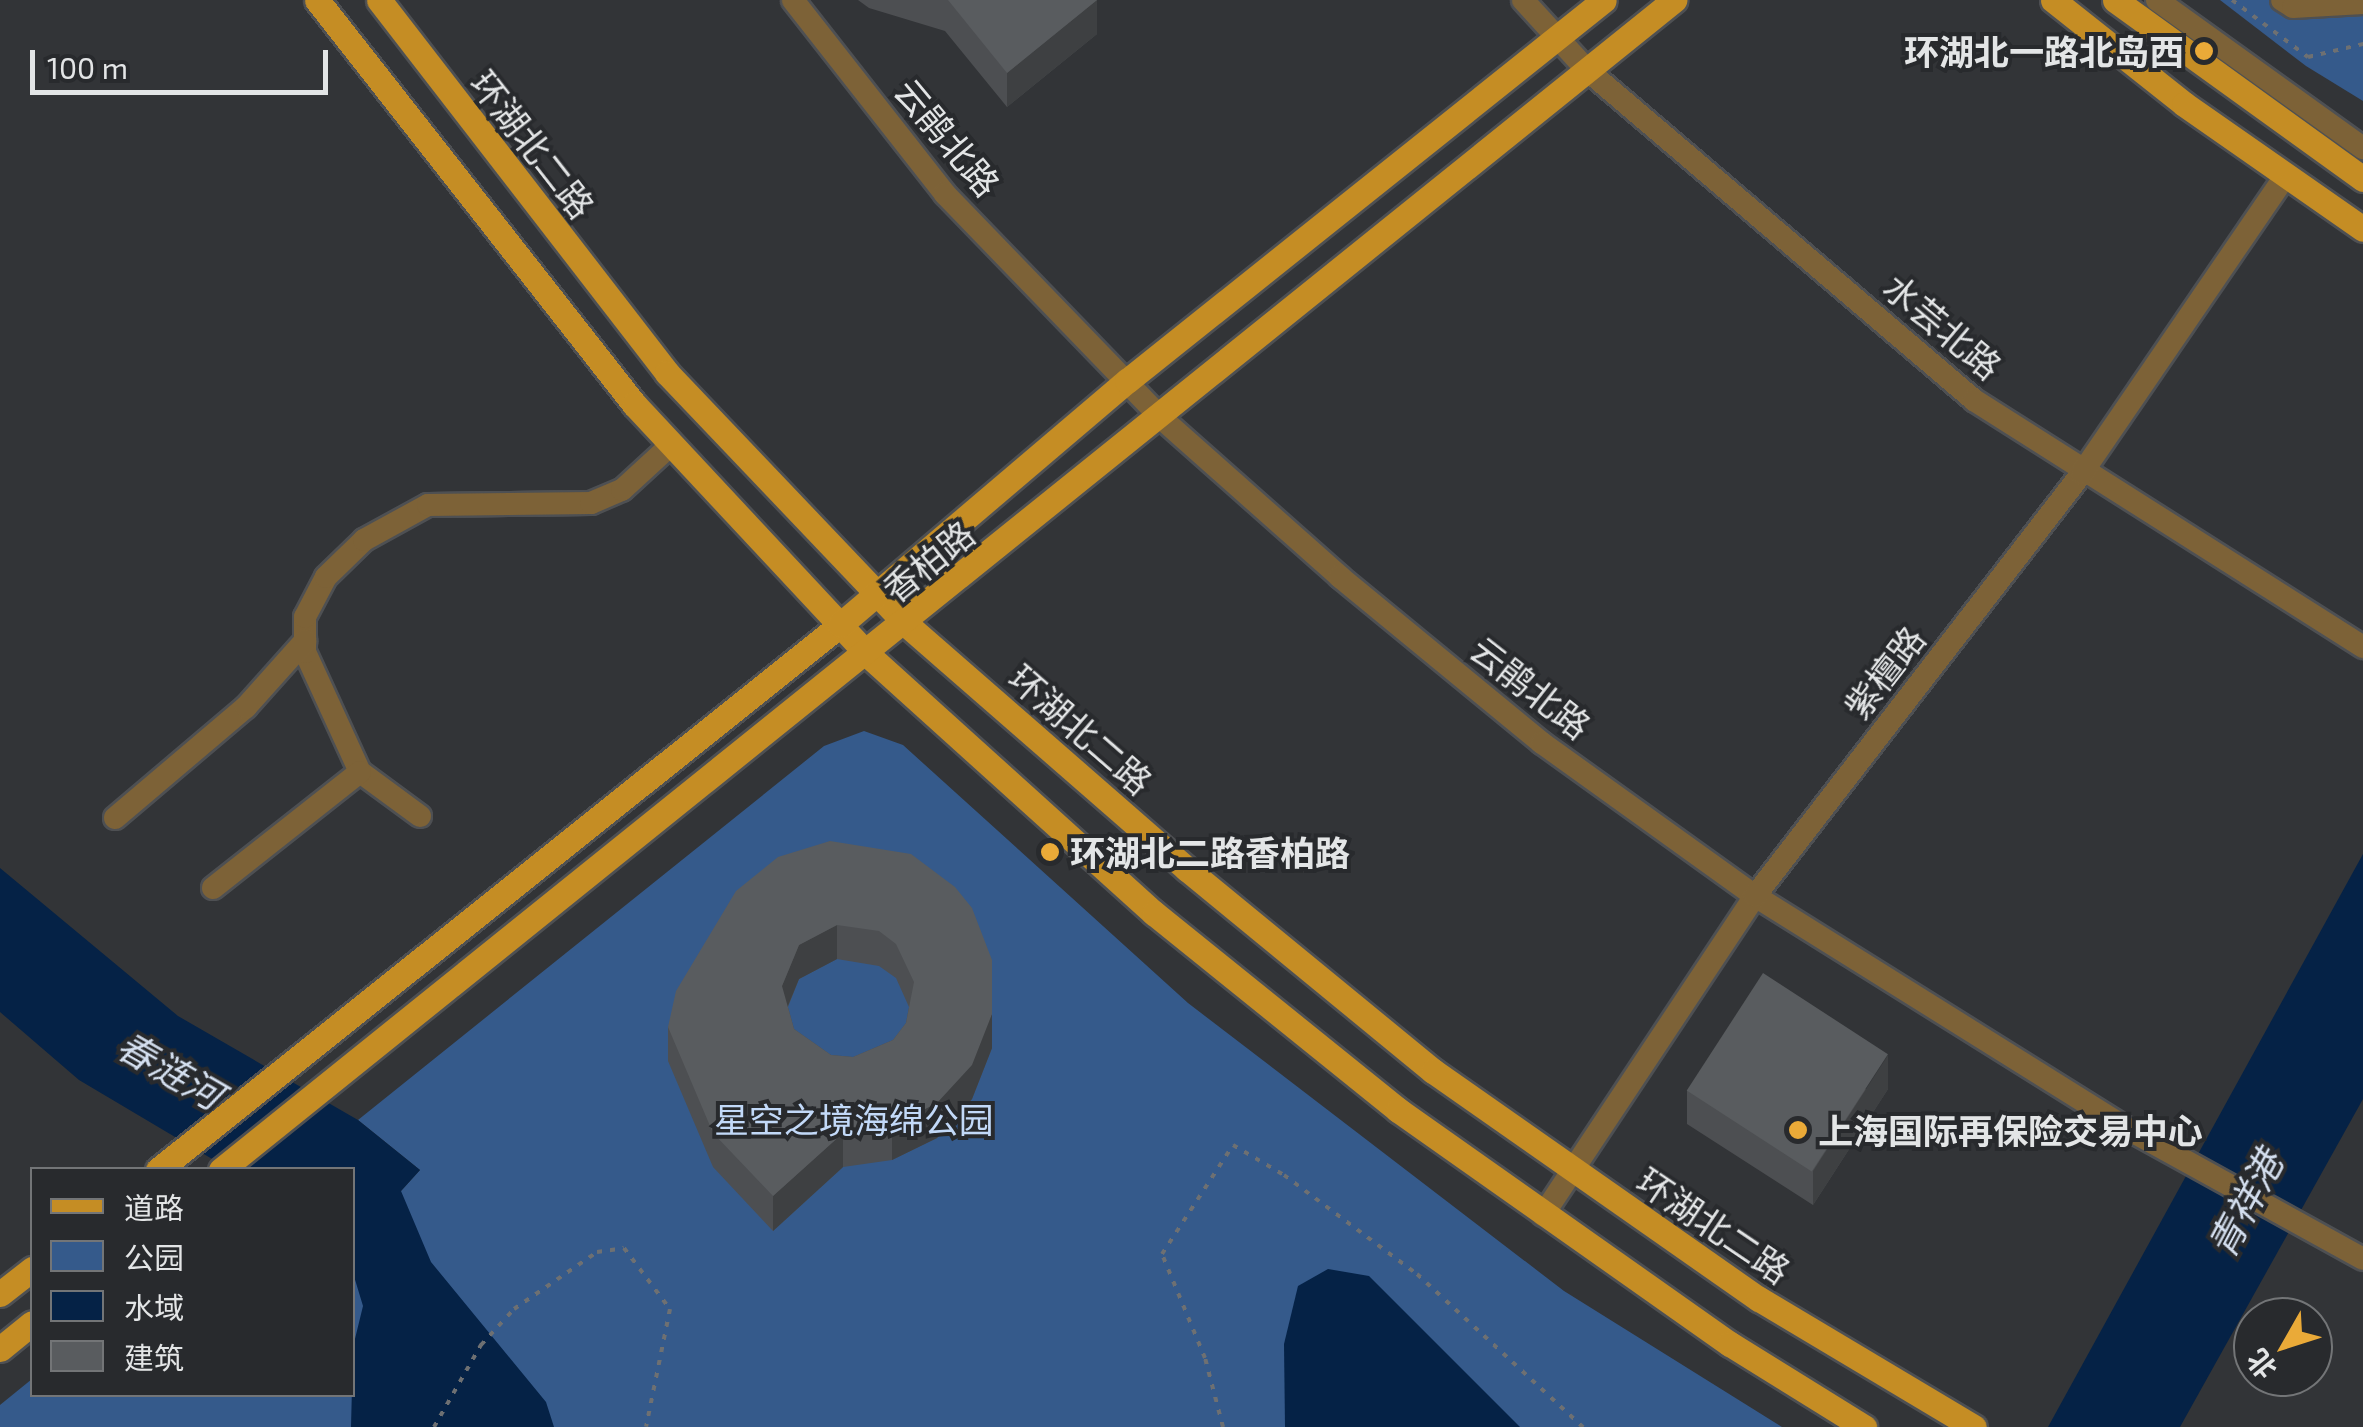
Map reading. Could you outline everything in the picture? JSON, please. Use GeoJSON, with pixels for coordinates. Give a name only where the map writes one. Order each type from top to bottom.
{"type":"FeatureCollection","features":[{"type":"Feature","properties":{"kind":"main road"},"geometry":{"type":"LineString","coordinates":[[317,0],[394,106],[672,444],[867,654],[1154,913],[1398,1110],[1542,1214],[1864,1427]]}},
{"type":"Feature","properties":{"kind":"main road","name":"环湖北二路"},"geometry":{"type":"LineString","coordinates":[[380,0],[668,373],[906,624],[1187,870],[1433,1071],[1573,1173],[1759,1298],[1974,1427]]}},
{"type":"Feature","properties":{"kind":"main road","name":"香柏路"},"geometry":{"type":"LineString","coordinates":[[162,1166],[320,1045],[840,625],[1128,381],[1604,0]]}},
{"type":"Feature","properties":{"kind":"main road","name":"香柏路"},"geometry":{"type":"LineString","coordinates":[[225,1167],[906,624],[1674,0]]}},
{"type":"Feature","properties":{"kind":"main road"},"geometry":{"type":"LineString","coordinates":[[2054,0],[2363,229]]}},
{"type":"Feature","properties":{"kind":"main road"},"geometry":{"type":"LineString","coordinates":[[2116,0],[2363,179]]}},
{"type":"Feature","properties":{"kind":"main road"},"geometry":{"type":"LineString","coordinates":[[0,1294],[30,1270]]}},
{"type":"Feature","properties":{"kind":"main road"},"geometry":{"type":"LineString","coordinates":[[0,1350],[30,1325]]}},
{"type":"Feature","properties":{"kind":"street","name":"云鹃北路"},"geometry":{"type":"LineString","coordinates":[[794,0],[946,194],[1160,417],[1340,577],[1542,742],[1755,896],[2172,1155],[2363,1259]]}},
{"type":"Feature","properties":{"kind":"street","name":"水芸北路"},"geometry":{"type":"LineString","coordinates":[[1523,0],[1586,70],[1974,400],[2082,473],[2363,647]]}},
{"type":"Feature","properties":{"kind":"street"},"geometry":{"type":"LineString","coordinates":[[2157,0],[2363,148]]}},
{"type":"Feature","properties":{"kind":"street"},"geometry":{"type":"LineString","coordinates":[[2282,0],[2293,7],[2363,3]]}},
{"type":"Feature","properties":{"kind":"street","name":"紫檀路"},"geometry":{"type":"LineString","coordinates":[[1542,1214],[1755,896],[2082,473],[2286,175]]}},
{"type":"Feature","properties":{"kind":"street"},"geometry":{"type":"LineString","coordinates":[[420,816],[360,772],[342,744],[305,641],[305,617],[326,577],[396,518],[428,504],[591,503],[622,490],[672,444]]}},
{"type":"Feature","properties":{"kind":"street"},"geometry":{"type":"LineString","coordinates":[[115,818],[246,706],[305,641]]}},
{"type":"Feature","properties":{"kind":"street"},"geometry":{"type":"LineString","coordinates":[[213,888],[360,772]]}},
{"type":"Feature","properties":{"kind":"path"},"geometry":{"type":"LineString","coordinates":[[2232,0],[2308,57],[2363,44]]}},
{"type":"Feature","properties":{"kind":"path"},"geometry":{"type":"LineString","coordinates":[[1223,1427],[1205,1358],[1162,1254],[1232,1145],[1284,1175],[1417,1274],[1583,1427]]}},
{"type":"Feature","properties":{"kind":"path"},"geometry":{"type":"LineString","coordinates":[[434,1427],[481,1345],[514,1309],[597,1252],[624,1248],[670,1309],[646,1427]]}},
{"type":"Feature","properties":{"kind":"green space"},"geometry":{"type":"Polygon","coordinates":[[[2220,0],[2363,0],[2363,101],[2306,66],[2220,0]]]}},
{"type":"Feature","properties":{"kind":"green space","name":"星空之境海绵公园"},"geometry":{"type":"Polygon","coordinates":[[[864,731],[903,745],[1188,1003],[1564,1291],[1782,1427],[0,1427],[0,1405],[30,1381],[30,1397],[355,1397],[355,1242],[420,1170],[358,1120],[824,746],[864,731]]]}},
{"type":"Feature","properties":{"kind":"water","name":"青祥港"},"geometry":{"type":"Polygon","coordinates":[[[2363,854],[2363,1099],[2253,1297],[2233,1297],[2233,1332],[2180,1427],[2048,1427],[2363,854]]]}},
{"type":"Feature","properties":{"kind":"water","name":"春涟河"},"geometry":{"type":"Polygon","coordinates":[[[0,868],[178,1016],[358,1120],[420,1170],[401,1191],[431,1262],[546,1402],[554,1427],[351,1427],[355,1339],[363,1306],[355,1280],[355,1167],[226,1167],[79,1080],[0,1012],[0,868]]]}},
{"type":"Feature","properties":{"kind":"water"},"geometry":{"type":"Polygon","coordinates":[[[1328,1269],[1369,1276],[1520,1427],[1285,1427],[1284,1344],[1298,1286],[1328,1269]]]}},
{"type":"Feature","properties":{"kind":"building"},"geometry":{"type":"Polygon","coordinates":[[[948,0],[1097,0],[1007,73],[948,0]]]}},
{"type":"Feature","properties":{"kind":"building"},"geometry":{"type":"Polygon","coordinates":[[[830,841],[911,854],[955,887],[972,908],[992,960],[992,1014],[972,1065],[937,1103],[892,1126],[843,1133],[773,1196],[713,1133],[668,1027],[676,991],[736,891],[778,857],[830,841]],[[837,925],[799,945],[782,986],[794,1029],[831,1055],[853,1057],[893,1040],[906,1023],[914,982],[896,944],[879,931],[837,925]]]}},
{"type":"Feature","properties":{"kind":"building"},"geometry":{"type":"Polygon","coordinates":[[[1763,973],[1888,1054],[1812,1172],[1687,1090],[1763,973]]]}},
{"type":"Feature","properties":{"kind":"place","name":"环湖北一路北岛西"},"geometry":{"type":"Point","coordinates":[2204,51]}},
{"type":"Feature","properties":{"kind":"place","name":"环湖北二路香柏路"},"geometry":{"type":"Point","coordinates":[1050,852]}},
{"type":"Feature","properties":{"kind":"place","name":"上海国际再保险交易中心"},"geometry":{"type":"Point","coordinates":[1798,1130]}}]}
